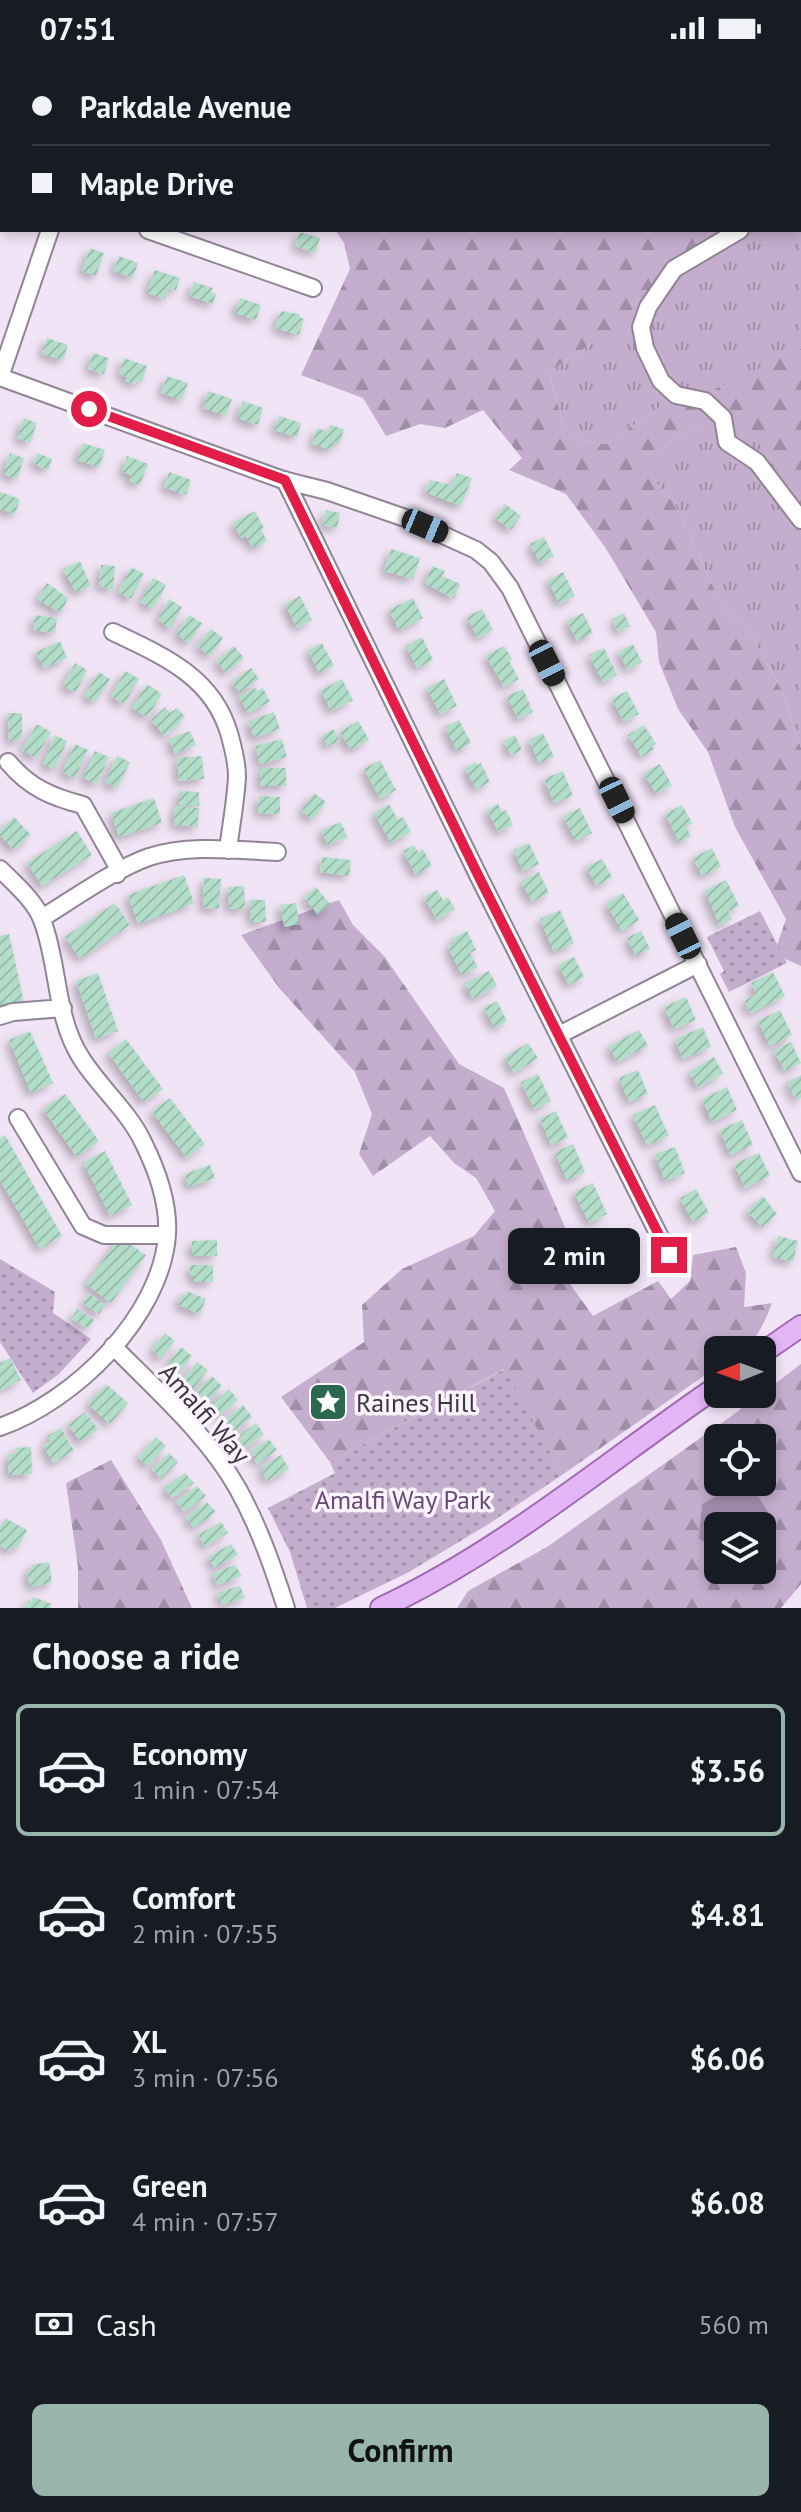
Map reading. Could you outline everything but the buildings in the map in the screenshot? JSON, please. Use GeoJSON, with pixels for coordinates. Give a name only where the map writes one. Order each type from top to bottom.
{"type":"FeatureCollection","features":[{"type":"Feature","properties":{"kind":"main road"},"geometry":{"type":"LineString","coordinates":[[776,1343],[801,1326]]}},
{"type":"Feature","properties":{"kind":"main road"},"geometry":{"type":"LineString","coordinates":[[381,1608],[420,1588],[524,1524],[704,1396]]}},
{"type":"Feature","properties":{"kind":"street"},"geometry":{"type":"LineString","coordinates":[[49,232],[0,377],[285,480],[368,503],[476,550],[501,575],[801,1173]]}},
{"type":"Feature","properties":{"kind":"street"},"geometry":{"type":"LineString","coordinates":[[154,232],[313,288]]}},
{"type":"Feature","properties":{"kind":"street"},"geometry":{"type":"LineString","coordinates":[[737,232],[674,269],[648,307],[641,327],[645,348],[661,381],[676,395],[705,401],[723,418],[727,442],[757,462],[801,520]]}},
{"type":"Feature","properties":{"kind":"street"},"geometry":{"type":"LineString","coordinates":[[285,480],[669,1255]]}},
{"type":"Feature","properties":{"kind":"street"},"geometry":{"type":"LineString","coordinates":[[113,632],[158,654],[191,675],[212,696],[225,720],[237,773],[228,850]]}},
{"type":"Feature","properties":{"kind":"street"},"geometry":{"type":"LineString","coordinates":[[8,762],[23,779],[41,791],[83,805],[119,869],[117,874]]}},
{"type":"Feature","properties":{"kind":"street"},"geometry":{"type":"LineString","coordinates":[[42,918],[135,863],[161,854],[228,850],[277,852]]}},
{"type":"Feature","properties":{"kind":"street"},"geometry":{"type":"LineString","coordinates":[[0,869],[42,918],[76,1050],[142,1139],[164,1198],[167,1235],[161,1269],[149,1297],[113,1346],[53,1402],[0,1427]]}},
{"type":"Feature","properties":{"kind":"street"},"geometry":{"type":"LineString","coordinates":[[559,1035],[698,964]]}},
{"type":"Feature","properties":{"kind":"street"},"geometry":{"type":"LineString","coordinates":[[0,1016],[63,1008]]}},
{"type":"Feature","properties":{"kind":"street"},"geometry":{"type":"LineString","coordinates":[[18,1118],[83,1226],[104,1235],[167,1235]]}},
{"type":"Feature","properties":{"kind":"street","name":"Amalfi Way"},"geometry":{"type":"LineString","coordinates":[[113,1346],[201,1438],[237,1487],[267,1548],[286,1608]]}},
{"type":"Feature","properties":{"kind":"green space"},"geometry":{"type":"Polygon","coordinates":[[[336,232],[720,232],[672,266],[631,325],[588,346],[549,372],[563,425],[580,441],[607,444],[670,400],[694,407],[700,424],[669,442],[654,459],[654,480],[675,504],[724,610],[747,628],[781,689],[801,748],[801,966],[774,954],[786,919],[735,827],[708,752],[678,709],[659,662],[656,632],[605,547],[566,494],[509,470],[522,458],[483,410],[445,428],[420,424],[386,436],[363,398],[301,375],[350,269],[344,243],[336,232]]]}},
{"type":"Feature","properties":{"kind":"green space"},"geometry":{"type":"Polygon","coordinates":[[[720,232],[801,232],[801,748],[781,689],[747,628],[724,610],[675,504],[654,480],[654,459],[669,442],[700,424],[669,401],[607,444],[580,441],[563,425],[549,372],[588,346],[672,266],[720,232]]]}},
{"type":"Feature","properties":{"kind":"green space"},"geometry":{"type":"Polygon","coordinates":[[[801,349],[801,507],[764,447],[733,427],[715,389],[801,349]]]}},
{"type":"Feature","properties":{"kind":"green space"},"geometry":{"type":"Polygon","coordinates":[[[339,900],[353,925],[384,956],[459,1064],[504,1088],[579,1259],[567,1280],[593,1316],[658,1281],[671,1299],[690,1281],[693,1255],[736,1247],[746,1273],[744,1307],[772,1303],[760,1331],[756,1336],[704,1336],[704,1376],[562,1475],[504,1369],[330,1462],[281,1397],[364,1342],[362,1305],[402,1269],[474,1236],[495,1211],[476,1178],[454,1163],[430,1136],[373,1176],[359,1154],[372,1114],[355,1072],[280,989],[241,935],[339,900]]]}},
{"type":"Feature","properties":{"kind":"green space"},"geometry":{"type":"Polygon","coordinates":[[[760,911],[787,963],[729,992],[720,974],[724,971],[707,937],[760,911]]]}},
{"type":"Feature","properties":{"kind":"green space"},"geometry":{"type":"Polygon","coordinates":[[[0,1259],[55,1292],[53,1313],[91,1339],[59,1374],[33,1393],[0,1342],[0,1259]]]}},
{"type":"Feature","properties":{"kind":"green space"},"geometry":{"type":"Polygon","coordinates":[[[801,1364],[801,1584],[781,1608],[457,1608],[468,1591],[547,1547],[704,1435],[704,1496],[758,1496],[776,1496],[776,1424],[720,1424],[743,1408],[776,1408],[776,1383],[801,1364]]]}},
{"type":"Feature","properties":{"kind":"green space","name":"Amalfi Way Park"},"geometry":{"type":"Polygon","coordinates":[[[505,1369],[562,1475],[409,1572],[335,1608],[307,1608],[290,1552],[268,1508],[335,1473],[330,1462],[505,1369]]]}},
{"type":"Feature","properties":{"kind":"green space"},"geometry":{"type":"Polygon","coordinates":[[[111,1460],[161,1540],[192,1608],[78,1608],[78,1567],[66,1483],[111,1460]]]}},
{"type":"Feature","properties":{"kind":"shaded area"},"geometry":{"type":"Polygon","coordinates":[[[717,1496],[758,1496],[768,1512],[704,1512],[704,1542],[699,1539],[702,1504],[717,1496]]]}},
{"type":"Feature","properties":{"kind":"place","name":"Raines Hill"},"geometry":{"type":"Point","coordinates":[328,1402]}},
{"type":"Feature","properties":{"kind":"route"},"geometry":{"type":"LineString","coordinates":[[89,409],[285,480],[480,879],[669,1255]]}}]}
